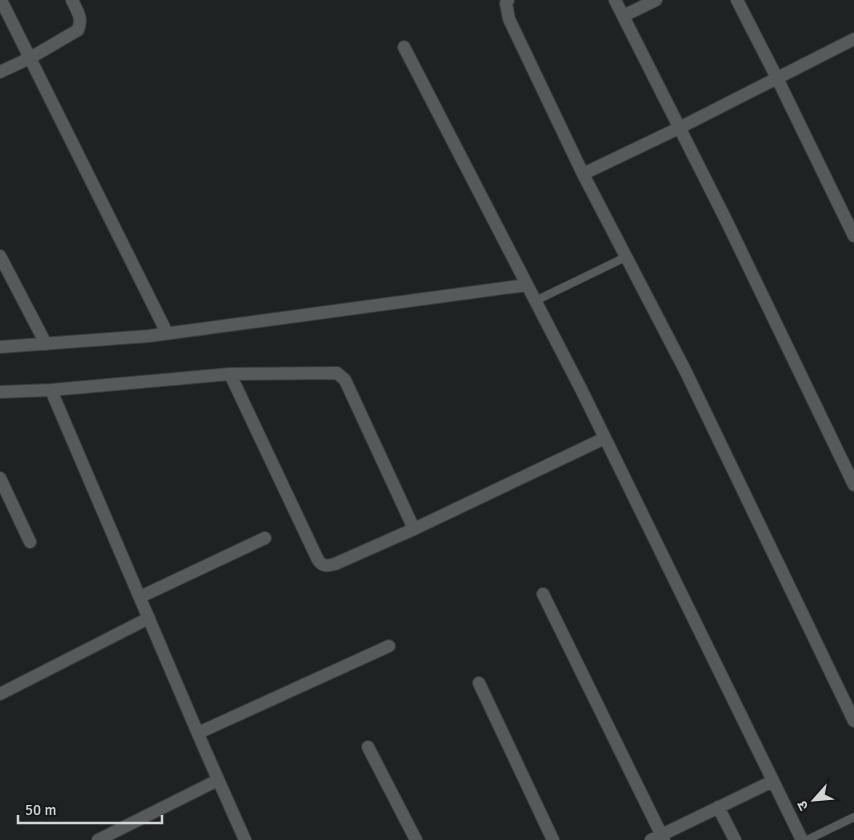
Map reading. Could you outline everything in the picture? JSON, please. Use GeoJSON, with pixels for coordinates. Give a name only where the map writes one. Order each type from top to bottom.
{"type":"FeatureCollection","features":[{"type":"Feature","properties":{"kind":"street"},"geometry":{"type":"LineString","coordinates":[[0,72],[30,58],[78,30],[80,16],[72,0]]}},
{"type":"Feature","properties":{"kind":"street"},"geometry":{"type":"LineString","coordinates":[[615,0],[850,464],[854,484]]}},
{"type":"Feature","properties":{"kind":"street"},"geometry":{"type":"LineString","coordinates":[[623,16],[656,0]]}},
{"type":"Feature","properties":{"kind":"street"},"geometry":{"type":"LineString","coordinates":[[737,0],[854,236]]}},
{"type":"Feature","properties":{"kind":"street"},"geometry":{"type":"LineString","coordinates":[[506,1],[509,19],[583,174],[685,370],[854,721]]}},
{"type":"Feature","properties":{"kind":"street"},"geometry":{"type":"LineString","coordinates":[[3,8],[30,58],[167,333]]}},
{"type":"Feature","properties":{"kind":"street"},"geometry":{"type":"LineString","coordinates":[[583,174],[679,128],[854,39]]}},
{"type":"Feature","properties":{"kind":"street"},"geometry":{"type":"LineString","coordinates":[[404,47],[605,438],[802,840]]}},
{"type":"Feature","properties":{"kind":"street"},"geometry":{"type":"LineString","coordinates":[[0,256],[46,344]]}},
{"type":"Feature","properties":{"kind":"street"},"geometry":{"type":"LineString","coordinates":[[0,347],[167,333],[527,286]]}},
{"type":"Feature","properties":{"kind":"street"},"geometry":{"type":"LineString","coordinates":[[0,392],[51,390],[230,374],[332,372],[341,376],[414,529]]}},
{"type":"Feature","properties":{"kind":"street"},"geometry":{"type":"LineString","coordinates":[[230,374],[321,565],[335,564],[414,529],[605,438]]}},
{"type":"Feature","properties":{"kind":"street"},"geometry":{"type":"LineString","coordinates":[[51,390],[245,840]]}},
{"type":"Feature","properties":{"kind":"street"},"geometry":{"type":"LineString","coordinates":[[0,478],[30,542]]}},
{"type":"Feature","properties":{"kind":"street"},"geometry":{"type":"LineString","coordinates":[[140,597],[265,538]]}},
{"type":"Feature","properties":{"kind":"street"},"geometry":{"type":"LineString","coordinates":[[544,594],[659,838],[773,781]]}},
{"type":"Feature","properties":{"kind":"street"},"geometry":{"type":"LineString","coordinates":[[0,694],[149,618]]}},
{"type":"Feature","properties":{"kind":"street"},"geometry":{"type":"LineString","coordinates":[[198,733],[389,646]]}},
{"type":"Feature","properties":{"kind":"street"},"geometry":{"type":"LineString","coordinates":[[478,683],[553,840]]}},
{"type":"Feature","properties":{"kind":"street"},"geometry":{"type":"LineString","coordinates":[[368,747],[416,840]]}},
{"type":"Feature","properties":{"kind":"street"},"geometry":{"type":"LineString","coordinates":[[98,840],[218,780]]}},
{"type":"Feature","properties":{"kind":"street"},"geometry":{"type":"LineString","coordinates":[[718,808],[735,840]]}},
{"type":"Feature","properties":{"kind":"lane"},"geometry":{"type":"LineString","coordinates":[[536,301],[626,256]]}},
{"type":"Feature","properties":{"kind":"lane"},"geometry":{"type":"LineString","coordinates":[[807,840],[854,817]]}}]}
